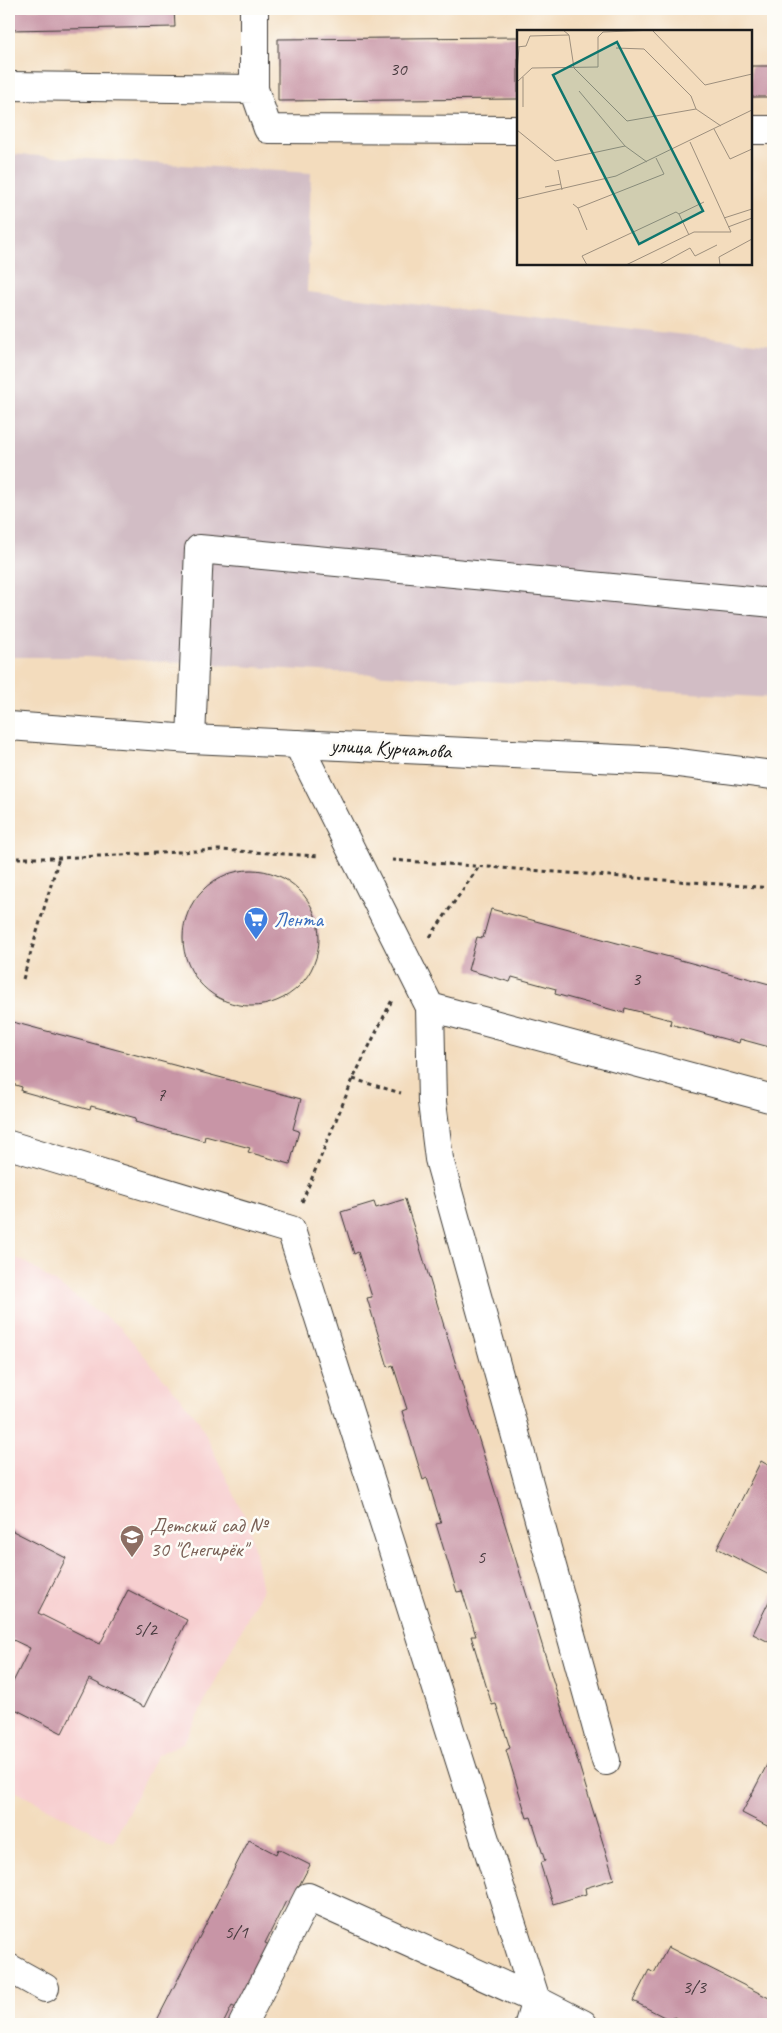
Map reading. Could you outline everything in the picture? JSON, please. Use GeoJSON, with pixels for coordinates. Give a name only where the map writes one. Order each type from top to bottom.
{"type":"FeatureCollection","features":[{"type":"Feature","properties":{"kind":"main road"},"geometry":{"type":"LineString","coordinates":[[254,9],[254,89],[268,129],[517,130]]}},
{"type":"Feature","properties":{"kind":"main road"},"geometry":{"type":"LineString","coordinates":[[9,86],[254,89]]}},
{"type":"Feature","properties":{"kind":"main road"},"geometry":{"type":"LineString","coordinates":[[752,130],[773,130]]}},
{"type":"Feature","properties":{"kind":"main road"},"geometry":{"type":"LineString","coordinates":[[191,739],[199,549],[773,603]]}},
{"type":"Feature","properties":{"kind":"main road","name":"улица Курчатова"},"geometry":{"type":"LineString","coordinates":[[9,726],[191,739],[663,760],[773,775]]}},
{"type":"Feature","properties":{"kind":"main road"},"geometry":{"type":"LineString","coordinates":[[298,744],[430,1007],[432,1102],[439,1159],[606,1761]]}},
{"type":"Feature","properties":{"kind":"main road"},"geometry":{"type":"LineString","coordinates":[[430,1007],[773,1099]]}},
{"type":"Feature","properties":{"kind":"main road"},"geometry":{"type":"LineString","coordinates":[[9,1145],[291,1230],[532,2012]]}},
{"type":"Feature","properties":{"kind":"main road"},"geometry":{"type":"LineString","coordinates":[[243,2024],[308,1897],[532,2012],[583,2024]]}},
{"type":"Feature","properties":{"kind":"main road"},"geometry":{"type":"LineString","coordinates":[[9,1968],[45,1988]]}},
{"type":"Feature","properties":{"kind":"path"},"geometry":{"type":"LineString","coordinates":[[9,858],[59,858],[219,850],[480,865],[773,888]]}},
{"type":"Feature","properties":{"kind":"path"},"geometry":{"type":"LineString","coordinates":[[23,980],[59,858]]}},
{"type":"Feature","properties":{"kind":"path"},"geometry":{"type":"LineString","coordinates":[[300,1207],[353,1079],[410,966],[480,865]]}},
{"type":"Feature","properties":{"kind":"path"},"geometry":{"type":"LineString","coordinates":[[353,1079],[432,1102]]}},
{"type":"Feature","properties":{"kind":"shaded area"},"geometry":{"type":"Polygon","coordinates":[[[9,154],[311,173],[307,292],[773,345],[773,698],[86,657],[9,657],[9,154]]]}},
{"type":"Feature","properties":{"kind":"shaded area","name":"Детский сад № 30 \"Снегирёк\""},"geometry":{"type":"Polygon","coordinates":[[[9,1256],[22,1260],[120,1327],[198,1419],[250,1527],[262,1590],[184,1742],[157,1755],[113,1842],[9,1788],[9,1256]]]}},
{"type":"Feature","properties":{"kind":"building"},"geometry":{"type":"Polygon","coordinates":[[[9,9],[174,9],[175,27],[9,30],[9,9]]]}},
{"type":"Feature","properties":{"kind":"building"},"geometry":{"type":"Polygon","coordinates":[[[517,37],[517,99],[278,101],[278,39],[517,37]]]}},
{"type":"Feature","properties":{"kind":"building"},"geometry":{"type":"Polygon","coordinates":[[[752,66],[773,66],[773,97],[752,97],[752,66]]]}},
{"type":"Feature","properties":{"kind":"building"},"geometry":{"type":"Polygon","coordinates":[[[251,870],[277,875],[289,881],[299,890],[308,900],[314,912],[319,938],[314,964],[308,976],[299,986],[289,995],[277,1001],[251,1006],[225,1001],[213,995],[203,986],[194,976],[188,964],[183,938],[188,912],[194,900],[203,890],[213,881],[225,875],[251,870]]]}},
{"type":"Feature","properties":{"kind":"building"},"geometry":{"type":"Polygon","coordinates":[[[491,909],[773,985],[773,1048],[740,1039],[739,1043],[670,1024],[671,1020],[625,1008],[624,1013],[555,994],[556,989],[512,977],[510,982],[468,970],[477,937],[483,938],[491,909]]]}},
{"type":"Feature","properties":{"kind":"building"},"geometry":{"type":"Polygon","coordinates":[[[9,1021],[301,1099],[293,1129],[299,1131],[290,1164],[248,1152],[250,1148],[205,1136],[204,1141],[135,1122],[136,1118],[91,1106],[90,1110],[21,1091],[22,1087],[9,1083],[9,1021]]]}},
{"type":"Feature","properties":{"kind":"building"},"geometry":{"type":"Polygon","coordinates":[[[405,1199],[614,1879],[585,1888],[586,1894],[553,1904],[540,1863],[545,1861],[531,1817],[527,1818],[506,1750],[510,1748],[496,1704],[492,1705],[471,1636],[476,1636],[462,1591],[457,1592],[436,1524],[441,1523],[427,1478],[423,1480],[402,1411],[407,1409],[393,1365],[388,1367],[367,1298],[372,1297],[358,1252],[354,1254],[341,1212],[374,1202],[376,1208],[405,1199]]]}},
{"type":"Feature","properties":{"kind":"building"},"geometry":{"type":"Polygon","coordinates":[[[761,1461],[773,1468],[773,1577],[717,1548],[761,1461]]]}},
{"type":"Feature","properties":{"kind":"building"},"geometry":{"type":"Polygon","coordinates":[[[9,1529],[66,1558],[38,1613],[100,1644],[128,1590],[187,1620],[144,1707],[89,1679],[62,1733],[9,1706],[9,1690],[30,1648],[9,1638],[9,1529]]]}},
{"type":"Feature","properties":{"kind":"building"},"geometry":{"type":"Polygon","coordinates":[[[773,1593],[773,1644],[753,1634],[773,1593]]]}},
{"type":"Feature","properties":{"kind":"building"},"geometry":{"type":"Polygon","coordinates":[[[771,1757],[773,1758],[773,1829],[742,1813],[771,1757]]]}},
{"type":"Feature","properties":{"kind":"building"},"geometry":{"type":"Polygon","coordinates":[[[249,1840],[276,1854],[278,1849],[310,1865],[290,1903],[286,1901],[265,1943],[269,1945],[236,2008],[232,2006],[223,2024],[155,2024],[249,1840]]]}},
{"type":"Feature","properties":{"kind":"building"},"geometry":{"type":"Polygon","coordinates":[[[668,1947],[773,2000],[773,2024],[688,2024],[674,2017],[672,2021],[633,2001],[649,1970],[654,1973],[668,1947]]]}},
{"type":"Feature","properties":{"kind":"place","name":"Лента"},"geometry":{"type":"Point","coordinates":[256,940]}},
{"type":"Feature","properties":{"kind":"place","name":"Детский сад № 30 \"Снегирёк\""},"geometry":{"type":"Point","coordinates":[132,1558]}}]}
